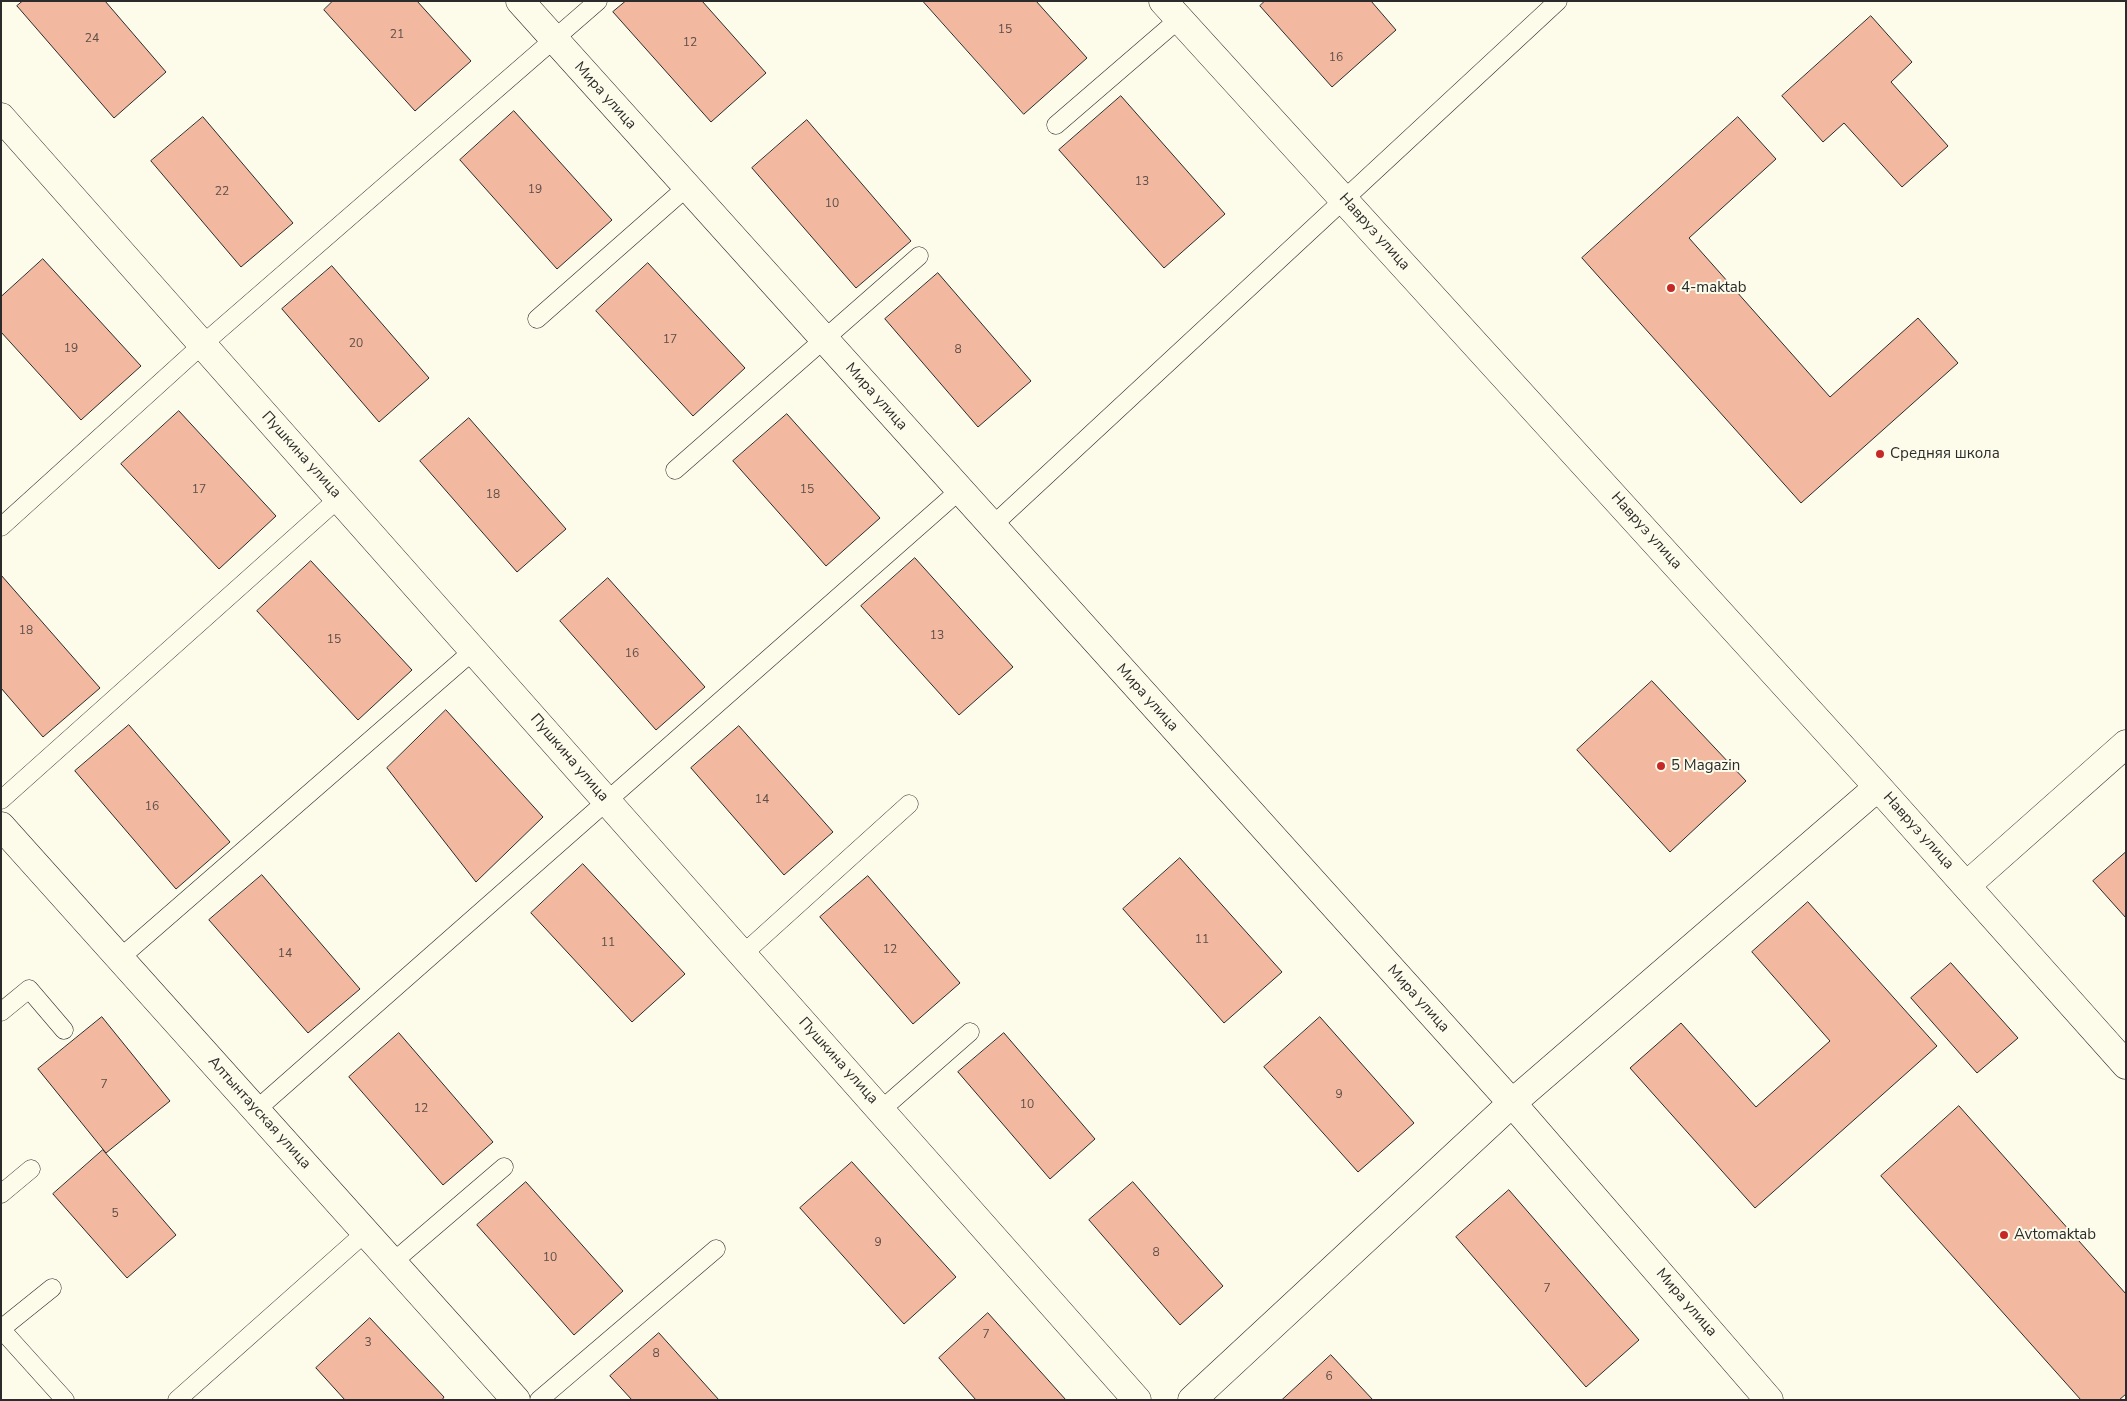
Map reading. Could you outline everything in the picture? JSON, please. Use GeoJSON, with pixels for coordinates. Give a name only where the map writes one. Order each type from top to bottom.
{"type":"FeatureCollection","features":[{"type":"Feature","properties":{"kind":"street","name":"Мира улица"},"geometry":{"type":"LineString","coordinates":[[520,1],[1512,1103],[1769,1400]]}},
{"type":"Feature","properties":{"kind":"street","name":"Навруз улица"},"geometry":{"type":"LineString","coordinates":[[1171,10],[1967,885],[2126,1065]]}},
{"type":"Feature","properties":{"kind":"street","name":"Пушкина улица"},"geometry":{"type":"LineString","coordinates":[[1,117],[1137,1400]]}},
{"type":"Feature","properties":{"kind":"street"},"geometry":{"type":"LineString","coordinates":[[1967,885],[2126,744]]}},
{"type":"Feature","properties":{"kind":"street"},"geometry":{"type":"LineString","coordinates":[[1192,1400],[1512,1103],[1878,787]]}},
{"type":"Feature","properties":{"kind":"street","name":"Алтынтауская улица"},"geometry":{"type":"LineString","coordinates":[[1,826],[516,1400]]}},
{"type":"Feature","properties":{"kind":"lane"},"geometry":{"type":"LineString","coordinates":[[1,527],[203,344],[598,1]]}},
{"type":"Feature","properties":{"kind":"lane"},"geometry":{"type":"LineString","coordinates":[[992,526],[1558,1]]}},
{"type":"Feature","properties":{"kind":"lane"},"geometry":{"type":"LineString","coordinates":[[1056,125],[1171,10]]}},
{"type":"Feature","properties":{"kind":"lane"},"geometry":{"type":"LineString","coordinates":[[537,319],[687,187]]}},
{"type":"Feature","properties":{"kind":"lane"},"geometry":{"type":"LineString","coordinates":[[675,470],[919,256]]}},
{"type":"Feature","properties":{"kind":"lane"},"geometry":{"type":"LineString","coordinates":[[256,1110],[960,490]]}},
{"type":"Feature","properties":{"kind":"lane"},"geometry":{"type":"LineString","coordinates":[[1,800],[339,498]]}},
{"type":"Feature","properties":{"kind":"lane"},"geometry":{"type":"LineString","coordinates":[[120,958],[474,650]]}},
{"type":"Feature","properties":{"kind":"lane"},"geometry":{"type":"LineString","coordinates":[[742,954],[909,804]]}},
{"type":"Feature","properties":{"kind":"lane"},"geometry":{"type":"LineString","coordinates":[[1,1012],[29,989],[64,1030]]}},
{"type":"Feature","properties":{"kind":"lane"},"geometry":{"type":"LineString","coordinates":[[881,1110],[970,1032]]}},
{"type":"Feature","properties":{"kind":"lane"},"geometry":{"type":"LineString","coordinates":[[393,1262],[504,1167]]}},
{"type":"Feature","properties":{"kind":"lane"},"geometry":{"type":"LineString","coordinates":[[1,1194],[31,1169]]}},
{"type":"Feature","properties":{"kind":"lane"},"geometry":{"type":"LineString","coordinates":[[177,1400],[366,1232]]}},
{"type":"Feature","properties":{"kind":"lane"},"geometry":{"type":"LineString","coordinates":[[539,1400],[716,1249]]}},
{"type":"Feature","properties":{"kind":"lane"},"geometry":{"type":"LineString","coordinates":[[52,1288],[1,1329],[65,1400]]}},
{"type":"Feature","properties":{"kind":"building"},"geometry":{"type":"Polygon","coordinates":[[[23,1],[105,1],[166,72],[114,118],[17,6],[23,1]]]}},
{"type":"Feature","properties":{"kind":"building"},"geometry":{"type":"Polygon","coordinates":[[[333,1],[417,1],[471,61],[415,111],[324,10],[333,1]]]}},
{"type":"Feature","properties":{"kind":"building"},"geometry":{"type":"Polygon","coordinates":[[[626,1],[702,1],[766,73],[711,122],[613,12],[626,1]]]}},
{"type":"Feature","properties":{"kind":"building"},"geometry":{"type":"Polygon","coordinates":[[[923,1],[1036,1],[1087,58],[1024,114],[923,1]]]}},
{"type":"Feature","properties":{"kind":"building"},"geometry":{"type":"Polygon","coordinates":[[[1265,1],[1371,1],[1396,30],[1332,87],[1260,6],[1265,1]]]}},
{"type":"Feature","properties":{"kind":"building"},"geometry":{"type":"Polygon","coordinates":[[[1871,16],[1912,62],[1891,82],[1948,146],[1902,187],[1844,123],[1823,142],[1782,96],[1871,16]]]}},
{"type":"Feature","properties":{"kind":"building"},"geometry":{"type":"Polygon","coordinates":[[[1121,96],[1225,214],[1164,268],[1059,150],[1121,96]]]}},
{"type":"Feature","properties":{"kind":"building"},"geometry":{"type":"Polygon","coordinates":[[[514,111],[612,220],[557,269],[460,160],[514,111]]]}},
{"type":"Feature","properties":{"kind":"building"},"geometry":{"type":"Polygon","coordinates":[[[203,117],[293,223],[241,267],[151,161],[203,117]]]}},
{"type":"Feature","properties":{"kind":"building","name":"4-maktab"},"geometry":{"type":"Polygon","coordinates":[[[1738,117],[1776,159],[1689,238],[1830,397],[1918,318],[1958,363],[1801,503],[1582,258],[1738,117]]]}},
{"type":"Feature","properties":{"kind":"building"},"geometry":{"type":"Polygon","coordinates":[[[807,120],[911,241],[856,288],[752,168],[807,120]]]}},
{"type":"Feature","properties":{"kind":"building"},"geometry":{"type":"Polygon","coordinates":[[[43,259],[141,366],[81,420],[1,332],[1,297],[43,259]]]}},
{"type":"Feature","properties":{"kind":"building"},"geometry":{"type":"Polygon","coordinates":[[[648,263],[745,368],[693,416],[596,311],[648,263]]]}},
{"type":"Feature","properties":{"kind":"building"},"geometry":{"type":"Polygon","coordinates":[[[332,266],[429,378],[379,422],[282,309],[332,266]]]}},
{"type":"Feature","properties":{"kind":"building"},"geometry":{"type":"Polygon","coordinates":[[[938,273],[1031,381],[978,427],[885,319],[938,273]]]}},
{"type":"Feature","properties":{"kind":"building"},"geometry":{"type":"Polygon","coordinates":[[[179,411],[276,516],[219,569],[121,464],[179,411]]]}},
{"type":"Feature","properties":{"kind":"building"},"geometry":{"type":"Polygon","coordinates":[[[787,414],[880,518],[826,566],[733,461],[787,414]]]}},
{"type":"Feature","properties":{"kind":"building"},"geometry":{"type":"Polygon","coordinates":[[[469,418],[566,529],[517,572],[420,461],[469,418]]]}},
{"type":"Feature","properties":{"kind":"building"},"geometry":{"type":"Polygon","coordinates":[[[915,558],[1013,667],[959,715],[861,606],[915,558]]]}},
{"type":"Feature","properties":{"kind":"building"},"geometry":{"type":"Polygon","coordinates":[[[311,561],[412,670],[358,720],[257,611],[311,561]]]}},
{"type":"Feature","properties":{"kind":"building"},"geometry":{"type":"Polygon","coordinates":[[[1,575],[100,688],[43,737],[1,688],[1,575]]]}},
{"type":"Feature","properties":{"kind":"building"},"geometry":{"type":"Polygon","coordinates":[[[608,578],[705,687],[656,730],[560,621],[608,578]]]}},
{"type":"Feature","properties":{"kind":"building","name":"5 Magazin"},"geometry":{"type":"Polygon","coordinates":[[[1652,681],[1746,781],[1670,852],[1577,750],[1652,681]]]}},
{"type":"Feature","properties":{"kind":"building"},"geometry":{"type":"Polygon","coordinates":[[[446,710],[543,817],[476,882],[387,768],[446,710]]]}},
{"type":"Feature","properties":{"kind":"building"},"geometry":{"type":"Polygon","coordinates":[[[129,725],[230,842],[176,889],[75,771],[129,725]]]}},
{"type":"Feature","properties":{"kind":"building"},"geometry":{"type":"Polygon","coordinates":[[[739,726],[833,832],[784,875],[691,768],[739,726]]]}},
{"type":"Feature","properties":{"kind":"building"},"geometry":{"type":"Polygon","coordinates":[[[2126,852],[2126,918],[2093,881],[2126,852]]]}},
{"type":"Feature","properties":{"kind":"building"},"geometry":{"type":"Polygon","coordinates":[[[1180,858],[1282,972],[1224,1023],[1123,909],[1180,858]]]}},
{"type":"Feature","properties":{"kind":"building"},"geometry":{"type":"Polygon","coordinates":[[[583,864],[685,974],[632,1022],[531,913],[583,864]]]}},
{"type":"Feature","properties":{"kind":"building"},"geometry":{"type":"Polygon","coordinates":[[[262,875],[360,989],[308,1033],[209,920],[262,875]]]}},
{"type":"Feature","properties":{"kind":"building"},"geometry":{"type":"Polygon","coordinates":[[[868,876],[960,983],[913,1024],[820,917],[868,876]]]}},
{"type":"Feature","properties":{"kind":"building"},"geometry":{"type":"Polygon","coordinates":[[[1808,902],[1937,1046],[1755,1208],[1630,1068],[1681,1023],[1756,1107],[1830,1041],[1752,952],[1808,902]]]}},
{"type":"Feature","properties":{"kind":"building"},"geometry":{"type":"Polygon","coordinates":[[[1951,963],[2018,1038],[1977,1073],[1911,998],[1951,963]]]}},
{"type":"Feature","properties":{"kind":"building"},"geometry":{"type":"Polygon","coordinates":[[[102,1017],[170,1101],[106,1153],[38,1069],[102,1017]]]}},
{"type":"Feature","properties":{"kind":"building"},"geometry":{"type":"Polygon","coordinates":[[[1320,1017],[1414,1123],[1358,1172],[1264,1067],[1320,1017]]]}},
{"type":"Feature","properties":{"kind":"building"},"geometry":{"type":"Polygon","coordinates":[[[399,1033],[493,1142],[443,1185],[349,1077],[399,1033]]]}},
{"type":"Feature","properties":{"kind":"building"},"geometry":{"type":"Polygon","coordinates":[[[1004,1033],[1095,1139],[1050,1179],[958,1072],[1004,1033]]]}},
{"type":"Feature","properties":{"kind":"building","name":"Avtomaktab"},"geometry":{"type":"Polygon","coordinates":[[[1959,1106],[2126,1294],[2126,1394],[2119,1400],[2081,1400],[1881,1176],[1959,1106]]]}},
{"type":"Feature","properties":{"kind":"building"},"geometry":{"type":"Polygon","coordinates":[[[103,1150],[176,1235],[127,1278],[53,1194],[103,1150]]]}},
{"type":"Feature","properties":{"kind":"building"},"geometry":{"type":"Polygon","coordinates":[[[852,1162],[956,1277],[904,1324],[800,1208],[852,1162]]]}},
{"type":"Feature","properties":{"kind":"building"},"geometry":{"type":"Polygon","coordinates":[[[526,1182],[623,1291],[574,1335],[477,1225],[526,1182]]]}},
{"type":"Feature","properties":{"kind":"building"},"geometry":{"type":"Polygon","coordinates":[[[1133,1182],[1223,1286],[1180,1325],[1089,1220],[1133,1182]]]}},
{"type":"Feature","properties":{"kind":"building"},"geometry":{"type":"Polygon","coordinates":[[[1509,1190],[1639,1340],[1586,1387],[1456,1237],[1509,1190]]]}},
{"type":"Feature","properties":{"kind":"building"},"geometry":{"type":"Polygon","coordinates":[[[988,1313],[1066,1400],[976,1400],[939,1358],[988,1313]]]}},
{"type":"Feature","properties":{"kind":"building"},"geometry":{"type":"Polygon","coordinates":[[[370,1318],[444,1397],[442,1400],[345,1400],[316,1368],[370,1318]]]}},
{"type":"Feature","properties":{"kind":"building"},"geometry":{"type":"Polygon","coordinates":[[[659,1333],[719,1400],[632,1400],[610,1376],[659,1333]]]}},
{"type":"Feature","properties":{"kind":"building"},"geometry":{"type":"Polygon","coordinates":[[[1331,1355],[1373,1400],[1282,1400],[1331,1355]]]}},
{"type":"Feature","properties":{"kind":"place","name":"4-maktab"},"geometry":{"type":"Point","coordinates":[1671,288]}},
{"type":"Feature","properties":{"kind":"place","name":"Средняя школа"},"geometry":{"type":"Point","coordinates":[1880,454]}},
{"type":"Feature","properties":{"kind":"place","name":"5 Magazin"},"geometry":{"type":"Point","coordinates":[1661,766]}},
{"type":"Feature","properties":{"kind":"place","name":"Avtomaktab"},"geometry":{"type":"Point","coordinates":[2004,1235]}}]}
